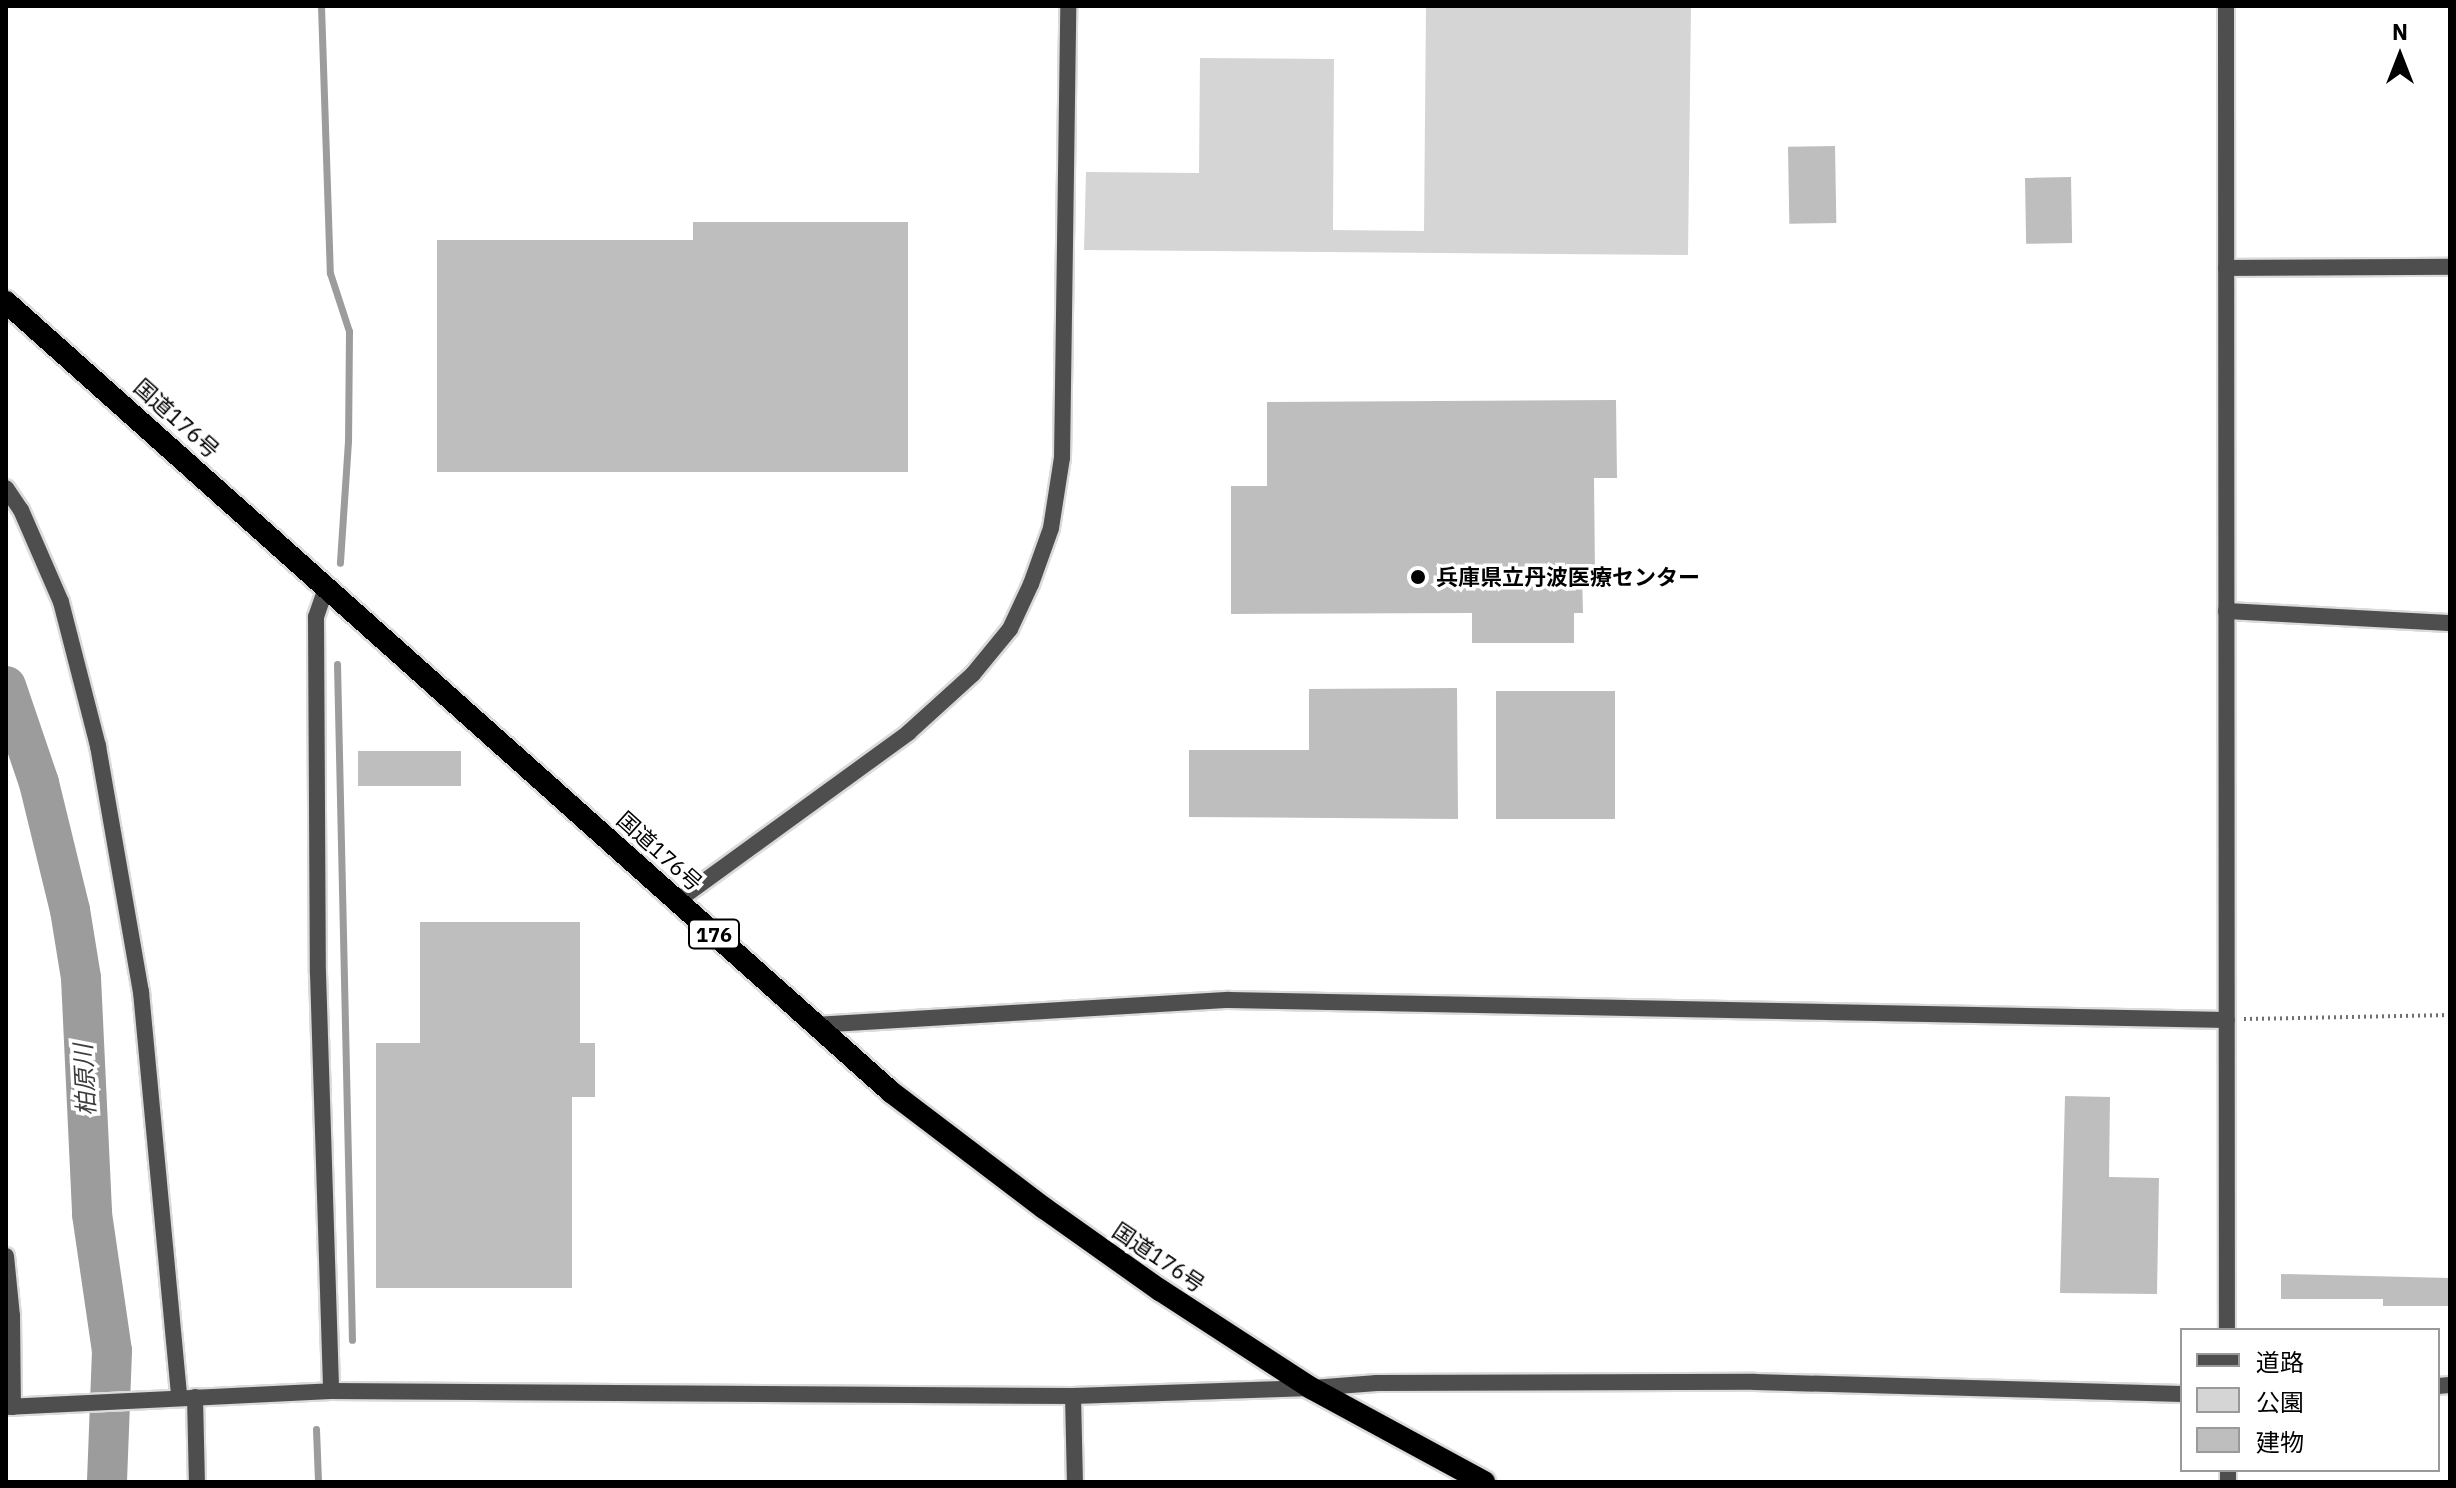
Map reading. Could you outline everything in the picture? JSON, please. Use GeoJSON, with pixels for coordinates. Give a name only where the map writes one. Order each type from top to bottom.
{"type":"FeatureCollection","features":[{"type":"Feature","properties":{"kind":"highway","name":"国道176号"},"geometry":{"type":"LineString","coordinates":[[6,302],[327,585],[891,1092],[1044,1208],[1311,1388],[1484,1482]]}},
{"type":"Feature","properties":{"kind":"street"},"geometry":{"type":"LineString","coordinates":[[677,901],[919,723],[973,674],[1010,629],[1031,584],[1051,528],[1062,458],[1068,6]]}},
{"type":"Feature","properties":{"kind":"street"},"geometry":{"type":"LineString","coordinates":[[2226,6],[2227,1328]]}},
{"type":"Feature","properties":{"kind":"street"},"geometry":{"type":"LineString","coordinates":[[2226,268],[2450,267]]}},
{"type":"Feature","properties":{"kind":"street"},"geometry":{"type":"LineString","coordinates":[[6,488],[21,510],[61,602],[98,746],[141,992],[197,1482]]}},
{"type":"Feature","properties":{"kind":"street"},"geometry":{"type":"LineString","coordinates":[[327,585],[316,617],[316,648],[318,973],[331,1391]]}},
{"type":"Feature","properties":{"kind":"street"},"geometry":{"type":"LineString","coordinates":[[2226,611],[2450,623]]}},
{"type":"Feature","properties":{"kind":"street"},"geometry":{"type":"LineString","coordinates":[[815,1025],[1229,1000],[2227,1020]]}},
{"type":"Feature","properties":{"kind":"street"},"geometry":{"type":"LineString","coordinates":[[6,1256],[12,1316],[10,1407],[331,1391],[1073,1396],[1377,1383],[1755,1382],[2180,1394]]}},
{"type":"Feature","properties":{"kind":"street"},"geometry":{"type":"LineString","coordinates":[[1073,1396],[1075,1482]]}},
{"type":"Feature","properties":{"kind":"path"},"geometry":{"type":"LineString","coordinates":[[2227,1020],[2450,1015]]}},
{"type":"Feature","properties":{"kind":"green space"},"geometry":{"type":"Polygon","coordinates":[[[1426,6],[1691,6],[1688,255],[1084,250],[1086,172],[1199,173],[1200,58],[1334,59],[1333,230],[1424,231],[1426,6]]]}},
{"type":"Feature","properties":{"kind":"building"},"geometry":{"type":"Polygon","coordinates":[[[1835,146],[1836,223],[1789,224],[1788,147],[1835,146]]]}},
{"type":"Feature","properties":{"kind":"building"},"geometry":{"type":"Polygon","coordinates":[[[2071,177],[2072,243],[2026,244],[2025,178],[2071,177]]]}},
{"type":"Feature","properties":{"kind":"building"},"geometry":{"type":"Polygon","coordinates":[[[693,222],[908,222],[908,472],[437,472],[437,240],[693,240],[693,222]]]}},
{"type":"Feature","properties":{"kind":"building"},"geometry":{"type":"Polygon","coordinates":[[[1616,400],[1617,478],[1594,478],[1595,576],[1582,576],[1583,613],[1574,613],[1574,643],[1472,643],[1472,613],[1231,614],[1231,486],[1267,486],[1267,402],[1616,400]]]}},
{"type":"Feature","properties":{"kind":"building"},"geometry":{"type":"Polygon","coordinates":[[[1457,688],[1458,819],[1189,817],[1189,750],[1309,750],[1309,689],[1457,688]]]}},
{"type":"Feature","properties":{"kind":"building"},"geometry":{"type":"Polygon","coordinates":[[[1496,691],[1615,691],[1615,819],[1496,819],[1496,691]]]}},
{"type":"Feature","properties":{"kind":"building"},"geometry":{"type":"Polygon","coordinates":[[[358,751],[461,751],[461,786],[358,786],[358,751]]]}},
{"type":"Feature","properties":{"kind":"building"},"geometry":{"type":"Polygon","coordinates":[[[420,922],[580,922],[580,1043],[595,1043],[595,1097],[572,1097],[572,1288],[376,1288],[376,1043],[420,1043],[420,922]]]}},
{"type":"Feature","properties":{"kind":"building"},"geometry":{"type":"Polygon","coordinates":[[[2065,1096],[2110,1097],[2109,1177],[2159,1178],[2157,1294],[2060,1293],[2065,1096]]]}},
{"type":"Feature","properties":{"kind":"building"},"geometry":{"type":"Polygon","coordinates":[[[2281,1274],[2450,1278],[2450,1306],[2383,1306],[2383,1299],[2281,1299],[2281,1274]]]}},
{"type":"Feature","properties":{"kind":"waterway"},"geometry":{"type":"LineString","coordinates":[[321,6],[330,273],[349,331],[348,441],[340,563]]}},
{"type":"Feature","properties":{"kind":"waterway"},"geometry":{"type":"LineString","coordinates":[[337,664],[352,1340]]}},
{"type":"Feature","properties":{"kind":"waterway","name":"柏原川"},"geometry":{"type":"LineString","coordinates":[[6,686],[39,783],[70,910],[81,978],[92,1214],[112,1351],[107,1482]]}},
{"type":"Feature","properties":{"kind":"waterway"},"geometry":{"type":"LineString","coordinates":[[316,1429],[318,1482]]}},
{"type":"Feature","properties":{"kind":"place","name":"兵庫県立丹波医療センター"},"geometry":{"type":"Point","coordinates":[1418,577]}}]}
